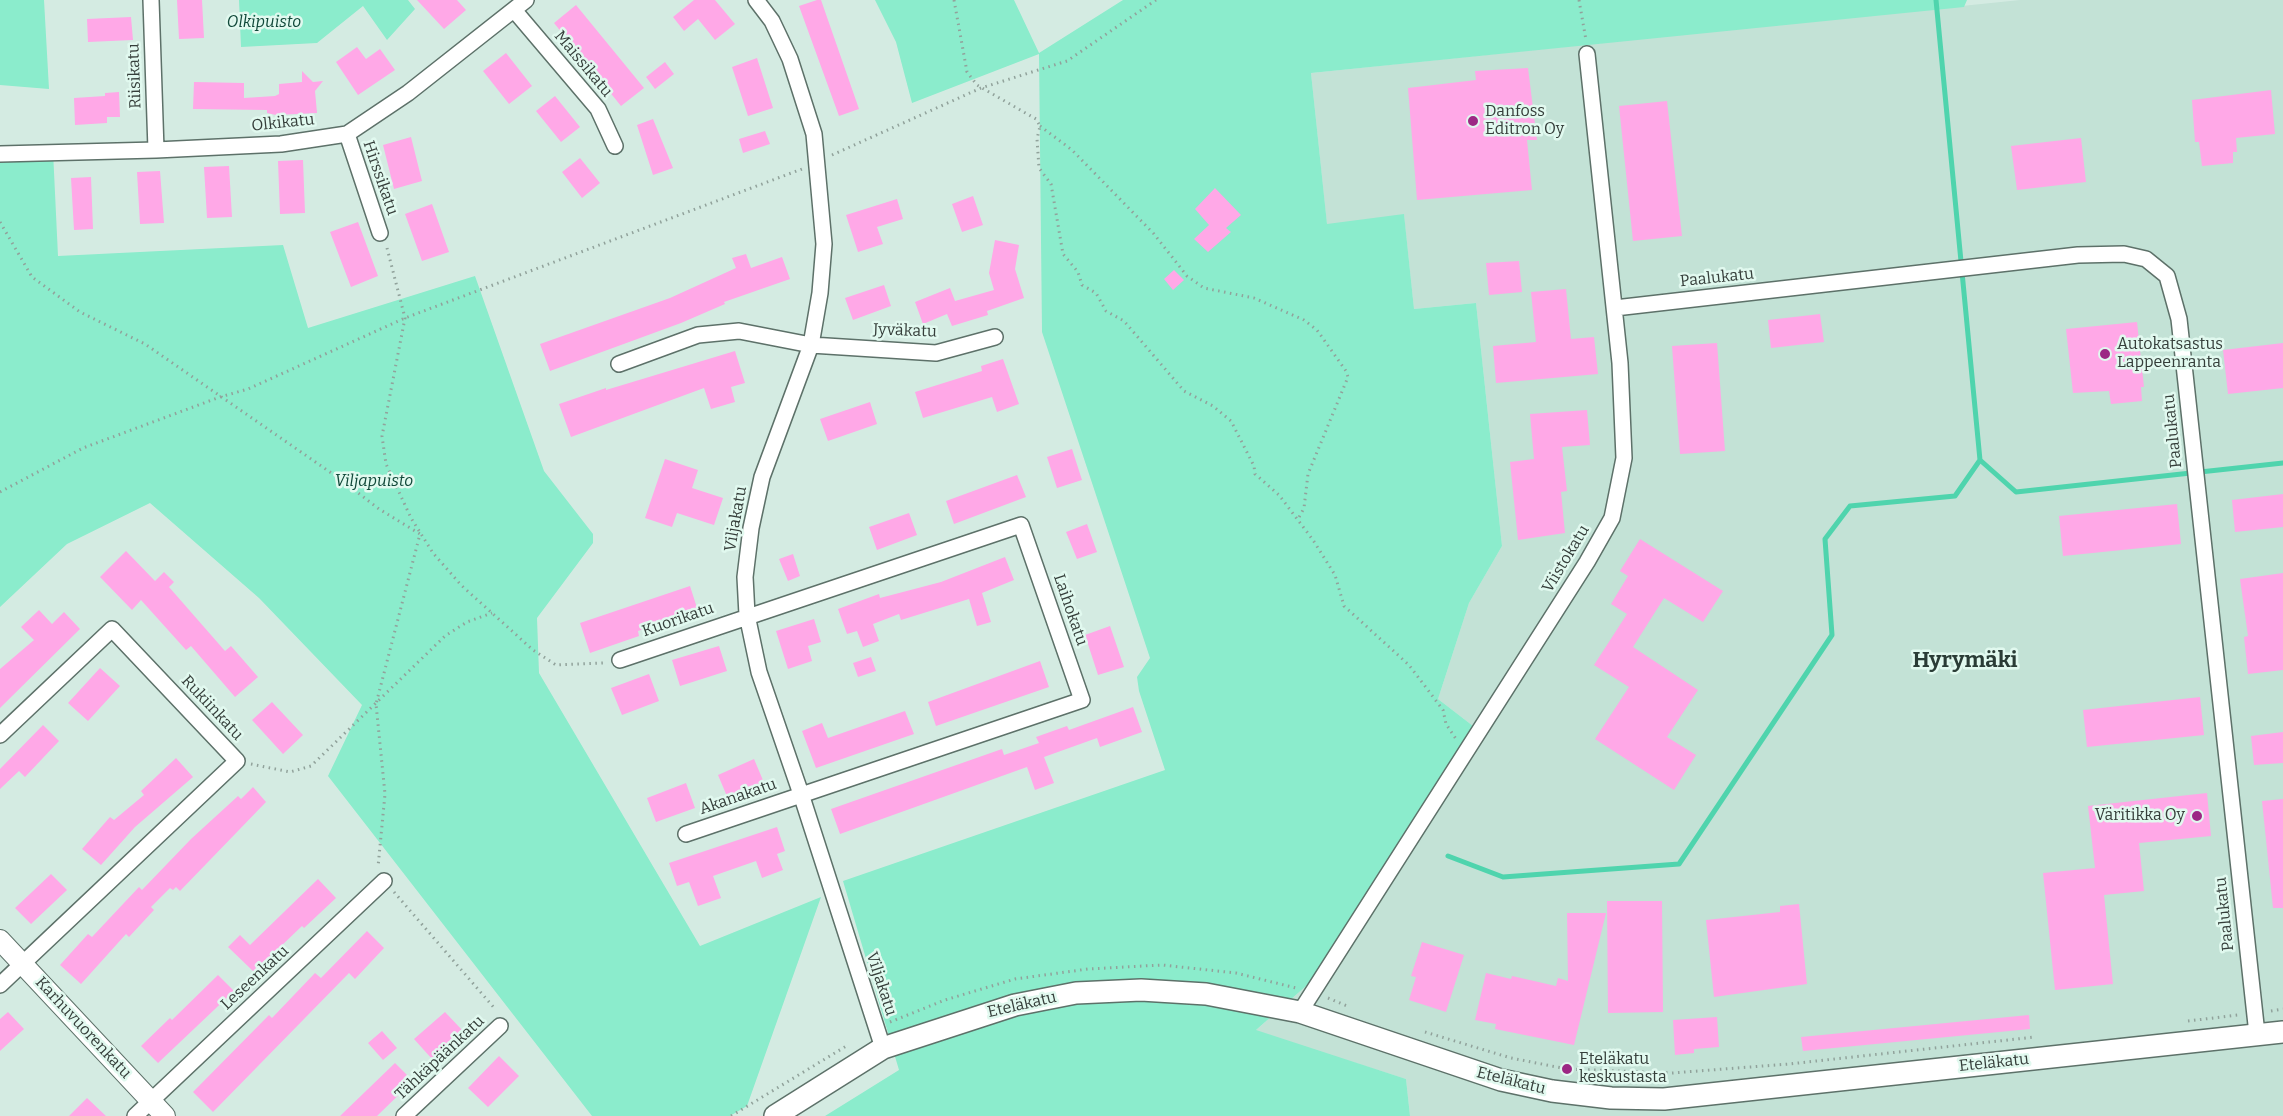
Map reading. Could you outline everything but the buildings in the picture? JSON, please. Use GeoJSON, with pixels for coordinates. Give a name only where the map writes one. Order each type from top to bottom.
{"type":"FeatureCollection","features":[{"type":"Feature","properties":{"kind":"main road","name":"Eteläkatu"},"geometry":{"type":"LineString","coordinates":[[775,1116],[879,1038],[1015,1005],[1076,993],[1141,990],[1206,994],[1300,1012],[1501,1080],[1552,1091],[1611,1098],[1664,1099],[2283,1032]]}},
{"type":"Feature","properties":{"kind":"street","name":"Riisikatu"},"geometry":{"type":"LineString","coordinates":[[151,0],[156,150]]}},
{"type":"Feature","properties":{"kind":"street","name":"Viljakatu"},"geometry":{"type":"LineString","coordinates":[[756,0],[772,21],[790,59],[814,134],[813,164],[824,244],[812,345],[762,477],[751,528],[745,577],[747,615],[759,672],[801,794],[879,1038]]}},
{"type":"Feature","properties":{"kind":"street","name":"Olkikatu"},"geometry":{"type":"LineString","coordinates":[[0,154],[281,144],[346,134],[408,93],[520,5]]}},
{"type":"Feature","properties":{"kind":"street","name":"Maissikatu"},"geometry":{"type":"LineString","coordinates":[[520,5],[598,109],[615,146]]}},
{"type":"Feature","properties":{"kind":"street","name":"Viistokatu"},"geometry":{"type":"LineString","coordinates":[[1300,1012],[1587,562],[1612,518],[1624,458],[1615,308],[1587,54]]}},
{"type":"Feature","properties":{"kind":"street","name":"Hirssikatu"},"geometry":{"type":"LineString","coordinates":[[346,134],[380,233]]}},
{"type":"Feature","properties":{"kind":"street","name":"Paalukatu"},"geometry":{"type":"LineString","coordinates":[[1615,308],[2078,255],[2124,254],[2146,259],[2167,276],[2179,319],[2257,1035]]}},
{"type":"Feature","properties":{"kind":"street","name":"Jyväkatu"},"geometry":{"type":"LineString","coordinates":[[619,364],[698,335],[739,331],[812,345],[936,353],[995,337]]}},
{"type":"Feature","properties":{"kind":"street","name":"Laihokatu"},"geometry":{"type":"LineString","coordinates":[[747,615],[1021,525],[1082,700],[801,794]]}},
{"type":"Feature","properties":{"kind":"street","name":"Kuorikatu"},"geometry":{"type":"LineString","coordinates":[[620,660],[747,615]]}},
{"type":"Feature","properties":{"kind":"street","name":"Rukiinkatu"},"geometry":{"type":"LineString","coordinates":[[0,735],[112,629],[237,761],[0,985]]}},
{"type":"Feature","properties":{"kind":"street","name":"Akanakatu"},"geometry":{"type":"LineString","coordinates":[[686,834],[801,794]]}},
{"type":"Feature","properties":{"kind":"street","name":"Leseenkatu"},"geometry":{"type":"LineString","coordinates":[[135,1116],[384,881]]}},
{"type":"Feature","properties":{"kind":"street","name":"Karhuvuorenkatu"},"geometry":{"type":"LineString","coordinates":[[0,940],[165,1116]]}},
{"type":"Feature","properties":{"kind":"street","name":"Tähkäpäänkatu"},"geometry":{"type":"LineString","coordinates":[[404,1116],[500,1026]]}},
{"type":"Feature","properties":{"kind":"path"},"geometry":{"type":"LineString","coordinates":[[954,0],[967,72],[981,88],[1036,119],[1040,126],[1072,150],[1154,234],[1187,276],[1204,288],[1254,298],[1304,320],[1317,330],[1346,371],[1348,377],[1308,474],[1304,508],[1297,519]]}},
{"type":"Feature","properties":{"kind":"path"},"geometry":{"type":"LineString","coordinates":[[0,492],[83,448],[220,397],[248,389],[405,318],[813,164],[981,88],[1067,60],[1156,0]]}},
{"type":"Feature","properties":{"kind":"path"},"geometry":{"type":"LineString","coordinates":[[1579,0],[1587,54]]}},
{"type":"Feature","properties":{"kind":"path"},"geometry":{"type":"LineString","coordinates":[[1040,126],[1037,139],[1039,168],[1051,184],[1063,254],[1078,272],[1082,285],[1096,292],[1106,311],[1124,321],[1184,391],[1213,406],[1232,421],[1254,466],[1255,474],[1279,495],[1335,575],[1344,606],[1409,665],[1443,710],[1446,724],[1464,753]]}},
{"type":"Feature","properties":{"kind":"path"},"geometry":{"type":"LineString","coordinates":[[808,177],[813,164]]}},
{"type":"Feature","properties":{"kind":"path"},"geometry":{"type":"LineString","coordinates":[[0,222],[32,277],[80,312],[145,344],[379,508],[420,534]]}},
{"type":"Feature","properties":{"kind":"path"},"geometry":{"type":"LineString","coordinates":[[380,233],[392,259],[405,318],[382,436],[386,464],[411,518],[420,534],[460,585],[533,650],[556,665],[593,665],[620,660]]}},
{"type":"Feature","properties":{"kind":"path"},"geometry":{"type":"LineString","coordinates":[[420,534],[376,704],[385,794],[378,866],[384,881],[498,1013],[500,1026]]}},
{"type":"Feature","properties":{"kind":"path"},"geometry":{"type":"LineString","coordinates":[[237,761],[291,772],[311,766],[445,636],[467,622],[492,613]]}},
{"type":"Feature","properties":{"kind":"path"},"geometry":{"type":"LineString","coordinates":[[731,1116],[879,1038],[945,1000],[1015,979],[1088,969],[1162,965],[1236,973],[1312,992],[1351,1007]]}},
{"type":"Feature","properties":{"kind":"path"},"geometry":{"type":"LineString","coordinates":[[2177,1022],[2254,1012]]}},
{"type":"Feature","properties":{"kind":"path"},"geometry":{"type":"LineString","coordinates":[[1425,1032],[1511,1058],[1567,1069],[1672,1073],[1789,1064],[2041,1037]]}},
{"type":"Feature","properties":{"kind":"shaded area"},"geometry":{"type":"Polygon","coordinates":[[[2020,0],[2283,0],[2283,1116],[1410,1116],[1406,1079],[1255,1031],[1314,979],[1473,726],[1438,699],[1469,603],[1502,546],[1476,303],[1414,309],[1404,215],[1327,225],[1311,73],[2020,0]]]}},
{"type":"Feature","properties":{"kind":"green space"},"geometry":{"type":"Polygon","coordinates":[[[0,0],[44,0],[49,89],[0,85],[0,0]]]}},
{"type":"Feature","properties":{"kind":"green space","name":"Olkipuisto"},"geometry":{"type":"Polygon","coordinates":[[[239,0],[408,0],[415,9],[387,40],[363,6],[317,43],[241,47],[239,0]]]}},
{"type":"Feature","properties":{"kind":"green space"},"geometry":{"type":"Polygon","coordinates":[[[875,0],[1014,0],[1039,53],[1123,0],[1967,0],[1964,7],[1311,73],[1327,224],[1404,214],[1414,309],[1476,303],[1502,546],[1469,603],[1438,699],[1473,726],[1314,979],[1256,1030],[1406,1079],[1410,1116],[825,1116],[899,1070],[843,881],[1165,770],[1139,691],[1137,677],[1150,658],[1042,332],[1039,54],[912,103],[896,42],[875,0]]]}},
{"type":"Feature","properties":{"kind":"green space","name":"Viljapuisto"},"geometry":{"type":"Polygon","coordinates":[[[53,151],[58,256],[283,245],[308,328],[475,276],[544,471],[593,534],[593,543],[537,618],[539,673],[700,946],[821,897],[747,1106],[730,1116],[592,1116],[328,776],[362,705],[259,598],[150,503],[67,544],[0,607],[0,163],[53,151]]]}},
{"type":"Feature","properties":{"kind":"waterway"},"geometry":{"type":"LineString","coordinates":[[1448,856],[1503,877],[1679,864],[1832,635],[1825,539],[1850,506],[1955,496],[1980,460],[1936,0]]}},
{"type":"Feature","properties":{"kind":"waterway"},"geometry":{"type":"LineString","coordinates":[[1980,460],[2016,492],[2283,463]]}},
{"type":"Feature","properties":{"kind":"place","name":"Danfoss Editron Oy"},"geometry":{"type":"Point","coordinates":[1473,121]}},
{"type":"Feature","properties":{"kind":"place","name":"Autokatsastus Lappeenranta"},"geometry":{"type":"Point","coordinates":[2105,354]}},
{"type":"Feature","properties":{"kind":"place","name":"Väritikka Oy"},"geometry":{"type":"Point","coordinates":[2197,816]}},
{"type":"Feature","properties":{"kind":"place","name":"Eteläkatu keskustasta"},"geometry":{"type":"Point","coordinates":[1567,1069]}},
{"type":"Feature","properties":{"kind":"district","name":"Hyrymäki"},"geometry":{"type":"Point","coordinates":[1965,661]}}]}
